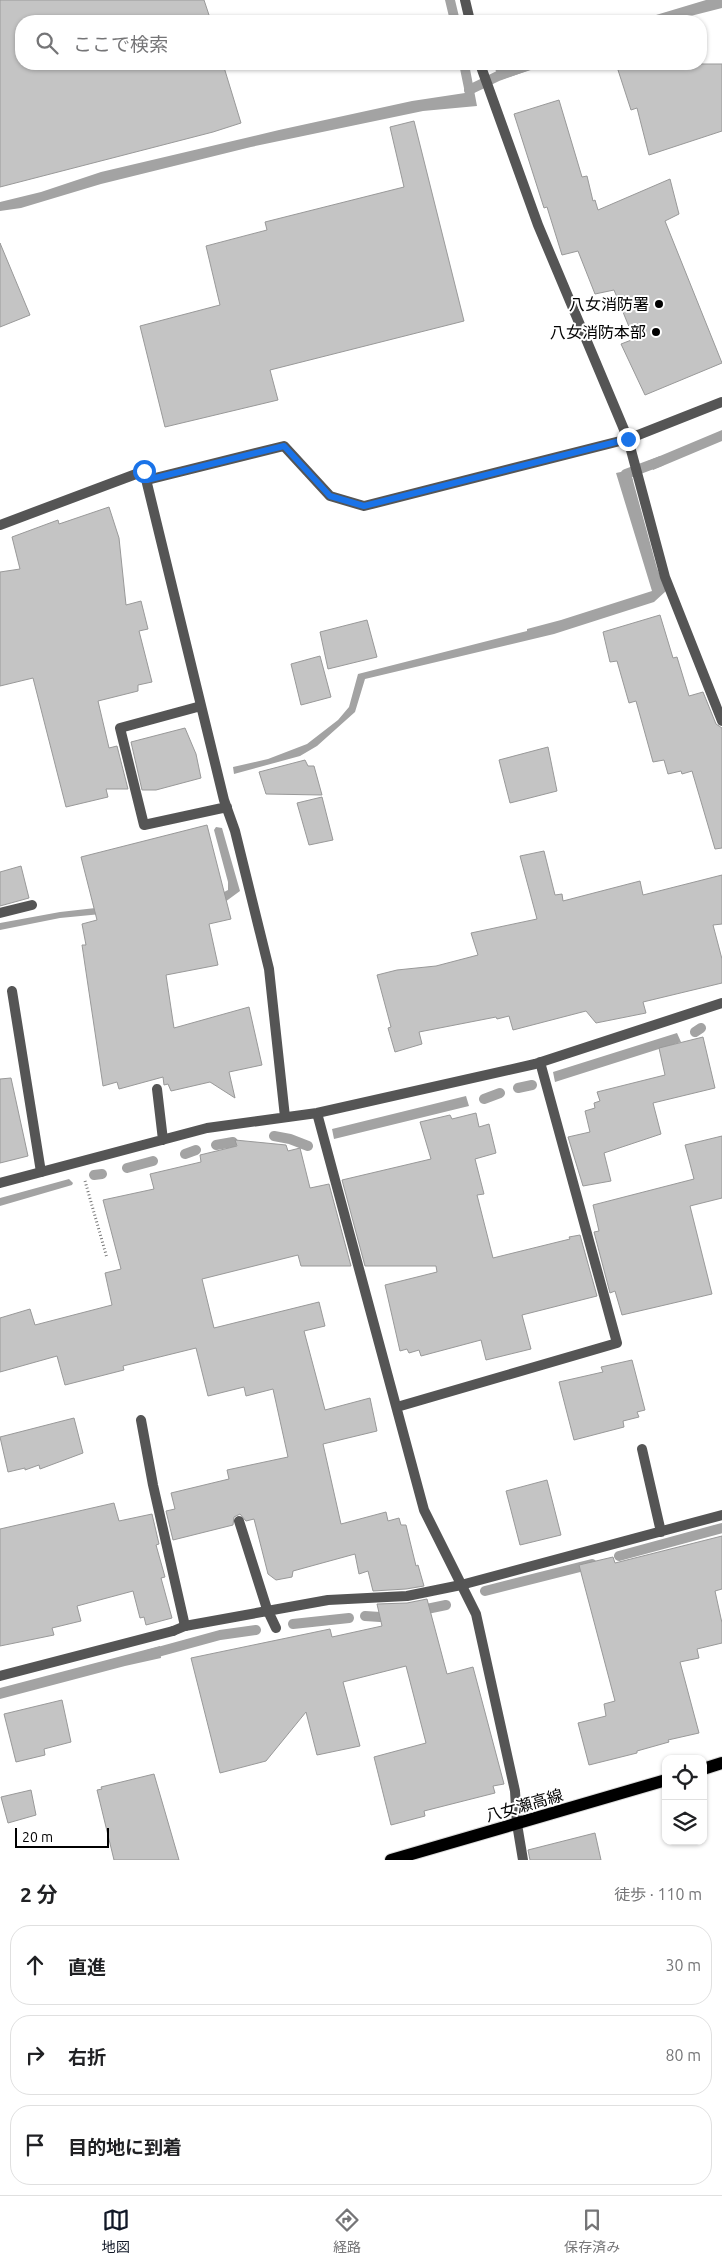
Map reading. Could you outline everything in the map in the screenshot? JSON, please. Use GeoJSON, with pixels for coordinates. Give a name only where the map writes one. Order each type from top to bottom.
{"type":"FeatureCollection","features":[{"type":"Feature","properties":{"kind":"main road"},"geometry":{"type":"LineString","coordinates":[[707,1768],[722,1763]]}},
{"type":"Feature","properties":{"kind":"main road","name":"八女瀬高線"},"geometry":{"type":"LineString","coordinates":[[391,1860],[662,1781]]}},
{"type":"Feature","properties":{"kind":"street"},"geometry":{"type":"LineString","coordinates":[[465,0],[469,15]]}},
{"type":"Feature","properties":{"kind":"street"},"geometry":{"type":"LineString","coordinates":[[481,70],[538,225],[628,439],[665,577],[722,721]]}},
{"type":"Feature","properties":{"kind":"street"},"geometry":{"type":"LineString","coordinates":[[147,480],[284,446],[330,496],[364,506],[628,439],[722,402]]}},
{"type":"Feature","properties":{"kind":"street"},"geometry":{"type":"LineString","coordinates":[[0,525],[144,471],[268,969],[285,1118]]}},
{"type":"Feature","properties":{"kind":"street"},"geometry":{"type":"LineString","coordinates":[[202,706],[120,728],[144,825],[227,807]]}},
{"type":"Feature","properties":{"kind":"street"},"geometry":{"type":"LineString","coordinates":[[0,913],[32,905]]}},
{"type":"Feature","properties":{"kind":"street"},"geometry":{"type":"LineString","coordinates":[[12,991],[41,1172]]}},
{"type":"Feature","properties":{"kind":"street"},"geometry":{"type":"LineString","coordinates":[[0,1183],[207,1128],[317,1113],[540,1062],[722,1003]]}},
{"type":"Feature","properties":{"kind":"street"},"geometry":{"type":"LineString","coordinates":[[397,1407],[617,1343],[540,1062]]}},
{"type":"Feature","properties":{"kind":"street"},"geometry":{"type":"LineString","coordinates":[[157,1089],[163,1140]]}},
{"type":"Feature","properties":{"kind":"street"},"geometry":{"type":"LineString","coordinates":[[317,1113],[424,1510],[476,1614],[515,1791],[517,1824],[523,1860]]}},
{"type":"Feature","properties":{"kind":"street"},"geometry":{"type":"LineString","coordinates":[[141,1420],[153,1486],[185,1626]]}},
{"type":"Feature","properties":{"kind":"street"},"geometry":{"type":"LineString","coordinates":[[642,1449],[661,1532]]}},
{"type":"Feature","properties":{"kind":"street"},"geometry":{"type":"LineString","coordinates":[[0,1676],[173,1631],[185,1626],[267,1609],[328,1600],[407,1596],[461,1585],[722,1516]]}},
{"type":"Feature","properties":{"kind":"street"},"geometry":{"type":"LineString","coordinates":[[239,1521],[267,1609],[276,1628]]}},
{"type":"Feature","properties":{"kind":"path"},"geometry":{"type":"LineString","coordinates":[[80,1162],[107,1258]]}},
{"type":"Feature","properties":{"kind":"shaded area"},"geometry":{"type":"Polygon","coordinates":[[[445,0],[455,0],[459,15],[449,15],[445,0]]]}},
{"type":"Feature","properties":{"kind":"shaded area"},"geometry":{"type":"Polygon","coordinates":[[[706,0],[722,0],[722,8],[695,15],[656,15],[706,0]]]}},
{"type":"Feature","properties":{"kind":"shaded area"},"geometry":{"type":"Polygon","coordinates":[[[460,70],[470,70],[477,106],[423,111],[251,147],[101,184],[21,208],[0,211],[0,202],[41,192],[101,172],[412,101],[465,93],[460,70]]]}},
{"type":"Feature","properties":{"kind":"shaded area"},"geometry":{"type":"Polygon","coordinates":[[[495,70],[531,70],[500,80],[495,70]]]}},
{"type":"Feature","properties":{"kind":"shaded area"},"geometry":{"type":"Polygon","coordinates":[[[722,430],[722,441],[653,470],[648,461],[722,430]]]}},
{"type":"Feature","properties":{"kind":"shaded area"},"geometry":{"type":"Polygon","coordinates":[[[630,470],[657,568],[666,591],[654,602],[554,634],[365,679],[355,712],[317,746],[300,756],[234,774],[233,767],[268,759],[307,744],[338,720],[349,707],[358,674],[527,631],[527,629],[652,591],[616,473],[630,470]]]}},
{"type":"Feature","properties":{"kind":"shaded area"},"geometry":{"type":"Polygon","coordinates":[[[216,827],[222,828],[240,891],[225,902],[60,918],[0,930],[0,923],[60,912],[220,894],[228,890],[228,882],[214,830],[216,827]]]}},
{"type":"Feature","properties":{"kind":"shaded area"},"geometry":{"type":"Polygon","coordinates":[[[677,1033],[681,1042],[555,1082],[553,1072],[677,1033]]]}},
{"type":"Feature","properties":{"kind":"shaded area"},"geometry":{"type":"Polygon","coordinates":[[[466,1096],[469,1106],[334,1139],[332,1129],[466,1096]]]}},
{"type":"Feature","properties":{"kind":"shaded area"},"geometry":{"type":"Polygon","coordinates":[[[69,1179],[73,1183],[72,1185],[0,1206],[0,1198],[69,1179]]]}},
{"type":"Feature","properties":{"kind":"shaded area"},"geometry":{"type":"Polygon","coordinates":[[[160,1646],[161,1658],[0,1699],[0,1688],[160,1646]]]}},
{"type":"Feature","properties":{"kind":"building"},"geometry":{"type":"Polygon","coordinates":[[[0,0],[204,0],[209,15],[15,15],[15,70],[225,70],[241,123],[213,132],[0,187],[0,0]]]}},
{"type":"Feature","properties":{"kind":"building"},"geometry":{"type":"Polygon","coordinates":[[[707,64],[722,64],[722,131],[649,155],[637,108],[631,110],[618,70],[707,70],[707,64]]]}},
{"type":"Feature","properties":{"kind":"building"},"geometry":{"type":"Polygon","coordinates":[[[559,100],[582,177],[587,176],[593,201],[595,200],[598,210],[670,179],[679,214],[665,221],[722,363],[645,395],[621,344],[634,339],[614,290],[595,294],[578,251],[562,255],[547,207],[544,208],[514,114],[559,100]]]}},
{"type":"Feature","properties":{"kind":"building"},"geometry":{"type":"Polygon","coordinates":[[[414,121],[464,321],[270,370],[278,400],[165,427],[140,326],[220,305],[206,246],[267,230],[265,222],[404,187],[390,127],[414,121]]]}},
{"type":"Feature","properties":{"kind":"building"},"geometry":{"type":"Polygon","coordinates":[[[0,243],[30,315],[0,327],[0,243]]]}},
{"type":"Feature","properties":{"kind":"building"},"geometry":{"type":"Polygon","coordinates":[[[109,507],[119,538],[126,605],[141,601],[148,629],[139,631],[152,682],[138,685],[138,691],[98,701],[109,748],[117,746],[128,789],[106,789],[108,797],[66,807],[33,678],[0,686],[0,572],[20,569],[12,537],[58,520],[59,524],[109,507]]]}},
{"type":"Feature","properties":{"kind":"building"},"geometry":{"type":"Polygon","coordinates":[[[660,615],[673,658],[677,657],[689,696],[703,692],[716,724],[722,728],[722,848],[715,849],[692,771],[682,774],[681,771],[668,774],[664,760],[653,762],[636,701],[629,703],[617,661],[610,662],[603,632],[660,615]]]}},
{"type":"Feature","properties":{"kind":"building"},"geometry":{"type":"Polygon","coordinates":[[[367,620],[377,657],[328,669],[320,632],[367,620]]]}},
{"type":"Feature","properties":{"kind":"building"},"geometry":{"type":"Polygon","coordinates":[[[320,656],[331,697],[301,705],[291,664],[320,656]]]}},
{"type":"Feature","properties":{"kind":"building"},"geometry":{"type":"Polygon","coordinates":[[[185,728],[196,754],[201,778],[156,790],[142,790],[131,742],[185,728]]]}},
{"type":"Feature","properties":{"kind":"building"},"geometry":{"type":"Polygon","coordinates":[[[548,747],[557,791],[510,803],[499,760],[548,747]]]}},
{"type":"Feature","properties":{"kind":"building"},"geometry":{"type":"Polygon","coordinates":[[[305,760],[308,766],[314,766],[322,795],[266,794],[259,772],[305,760]]]}},
{"type":"Feature","properties":{"kind":"building"},"geometry":{"type":"Polygon","coordinates":[[[322,797],[333,840],[309,845],[297,803],[322,797]]]}},
{"type":"Feature","properties":{"kind":"building"},"geometry":{"type":"Polygon","coordinates":[[[207,825],[231,919],[209,924],[218,965],[166,975],[174,1028],[249,1007],[262,1065],[229,1072],[235,1098],[210,1082],[171,1091],[168,1084],[164,1085],[163,1077],[119,1089],[117,1082],[103,1086],[82,945],[86,945],[82,924],[97,920],[81,857],[207,825]]]}},
{"type":"Feature","properties":{"kind":"building"},"geometry":{"type":"Polygon","coordinates":[[[544,851],[555,895],[562,894],[563,901],[640,881],[643,895],[722,875],[722,924],[713,925],[722,959],[722,983],[643,1002],[646,1013],[596,1023],[586,1011],[513,1030],[509,1016],[419,1032],[422,1044],[395,1052],[388,1028],[391,1027],[377,975],[397,970],[436,966],[478,955],[471,933],[537,919],[520,856],[544,851]]]}},
{"type":"Feature","properties":{"kind":"building"},"geometry":{"type":"Polygon","coordinates":[[[21,866],[29,898],[0,906],[0,872],[21,866]]]}},
{"type":"Feature","properties":{"kind":"building"},"geometry":{"type":"Polygon","coordinates":[[[703,1037],[715,1088],[653,1103],[661,1134],[604,1153],[611,1181],[583,1186],[568,1137],[590,1132],[585,1111],[595,1108],[594,1103],[600,1101],[597,1092],[665,1075],[659,1048],[703,1037]]]}},
{"type":"Feature","properties":{"kind":"building"},"geometry":{"type":"Polygon","coordinates":[[[11,1078],[28,1156],[0,1163],[0,1079],[11,1078]]]}},
{"type":"Feature","properties":{"kind":"building"},"geometry":{"type":"Polygon","coordinates":[[[476,1113],[479,1127],[489,1124],[496,1153],[475,1159],[484,1194],[477,1195],[493,1258],[580,1235],[597,1296],[522,1315],[531,1349],[486,1360],[481,1340],[421,1356],[419,1350],[409,1353],[407,1349],[400,1351],[385,1285],[437,1272],[436,1266],[365,1266],[342,1180],[431,1159],[420,1122],[450,1115],[452,1119],[476,1113]]]}},
{"type":"Feature","properties":{"kind":"building"},"geometry":{"type":"Polygon","coordinates":[[[722,1136],[722,1198],[690,1206],[712,1294],[622,1315],[615,1291],[610,1293],[594,1232],[599,1231],[593,1205],[694,1179],[685,1145],[722,1136]]]}},
{"type":"Feature","properties":{"kind":"building"},"geometry":{"type":"Polygon","coordinates":[[[235,1140],[286,1145],[288,1151],[300,1148],[310,1188],[329,1184],[351,1266],[301,1266],[298,1255],[202,1279],[214,1328],[319,1302],[325,1326],[304,1331],[325,1410],[370,1398],[377,1431],[323,1444],[341,1524],[386,1512],[388,1521],[399,1518],[401,1525],[406,1525],[416,1566],[418,1565],[424,1586],[373,1591],[368,1571],[359,1574],[355,1554],[293,1571],[292,1577],[276,1580],[268,1574],[254,1519],[246,1521],[240,1514],[234,1517],[233,1525],[173,1540],[166,1511],[175,1509],[171,1493],[229,1479],[227,1470],[288,1457],[273,1389],[246,1396],[244,1387],[208,1396],[196,1348],[123,1366],[124,1370],[65,1385],[57,1356],[0,1372],[0,1318],[30,1309],[35,1325],[112,1305],[105,1273],[121,1269],[103,1200],[154,1189],[150,1174],[201,1162],[200,1155],[237,1146],[235,1140]]]}},
{"type":"Feature","properties":{"kind":"building"},"geometry":{"type":"Polygon","coordinates":[[[632,1360],[645,1410],[637,1412],[639,1417],[623,1421],[624,1427],[574,1440],[559,1382],[603,1372],[601,1367],[632,1360]]]}},
{"type":"Feature","properties":{"kind":"building"},"geometry":{"type":"Polygon","coordinates":[[[74,1418],[83,1453],[40,1469],[39,1465],[25,1470],[25,1468],[8,1472],[0,1437],[74,1418]]]}},
{"type":"Feature","properties":{"kind":"building"},"geometry":{"type":"Polygon","coordinates":[[[547,1480],[561,1535],[520,1545],[506,1491],[547,1480]]]}},
{"type":"Feature","properties":{"kind":"building"},"geometry":{"type":"Polygon","coordinates":[[[114,1503],[119,1521],[152,1514],[159,1544],[156,1545],[165,1577],[161,1578],[172,1618],[146,1625],[144,1617],[140,1618],[133,1591],[77,1606],[81,1621],[52,1628],[54,1635],[0,1646],[0,1529],[114,1503]]]}},
{"type":"Feature","properties":{"kind":"building"},"geometry":{"type":"Polygon","coordinates":[[[722,1536],[722,1589],[715,1591],[722,1623],[722,1643],[697,1649],[699,1658],[680,1662],[699,1733],[668,1740],[669,1742],[637,1751],[637,1753],[589,1765],[578,1723],[606,1716],[604,1704],[615,1701],[579,1565],[613,1557],[615,1563],[722,1536]]]}},
{"type":"Feature","properties":{"kind":"building"},"geometry":{"type":"Polygon","coordinates":[[[427,1599],[447,1674],[473,1667],[504,1784],[493,1786],[495,1793],[424,1811],[425,1816],[391,1825],[374,1757],[426,1743],[406,1666],[343,1682],[360,1746],[317,1755],[306,1712],[266,1761],[220,1773],[191,1658],[330,1629],[332,1637],[382,1626],[377,1604],[407,1603],[427,1599]]]}},
{"type":"Feature","properties":{"kind":"building"},"geometry":{"type":"Polygon","coordinates":[[[62,1700],[71,1742],[44,1749],[45,1755],[16,1762],[4,1714],[62,1700]]]}},
{"type":"Feature","properties":{"kind":"building"},"geometry":{"type":"Polygon","coordinates":[[[154,1774],[179,1860],[114,1860],[97,1790],[102,1789],[101,1787],[154,1774]]]}},
{"type":"Feature","properties":{"kind":"building"},"geometry":{"type":"Polygon","coordinates":[[[31,1790],[36,1815],[8,1823],[1,1797],[31,1790]]]}},
{"type":"Feature","properties":{"kind":"building"},"geometry":{"type":"Polygon","coordinates":[[[595,1833],[601,1860],[530,1860],[528,1850],[595,1833]]]}},
{"type":"Feature","properties":{"kind":"waterway"},"geometry":{"type":"LineString","coordinates":[[469,90],[514,70]]}},
{"type":"Feature","properties":{"kind":"waterway"},"geometry":{"type":"LineString","coordinates":[[628,482],[626,474],[661,461]]}},
{"type":"Feature","properties":{"kind":"waterway"},"geometry":{"type":"LineString","coordinates":[[695,1032],[701,1028]]}},
{"type":"Feature","properties":{"kind":"waterway"},"geometry":{"type":"LineString","coordinates":[[518,1088],[532,1085]]}},
{"type":"Feature","properties":{"kind":"waterway"},"geometry":{"type":"LineString","coordinates":[[484,1099],[500,1093]]}},
{"type":"Feature","properties":{"kind":"waterway"},"geometry":{"type":"LineString","coordinates":[[274,1136],[290,1139],[308,1146]]}},
{"type":"Feature","properties":{"kind":"waterway"},"geometry":{"type":"LineString","coordinates":[[216,1145],[233,1142]]}},
{"type":"Feature","properties":{"kind":"waterway"},"geometry":{"type":"LineString","coordinates":[[185,1154],[196,1150]]}},
{"type":"Feature","properties":{"kind":"waterway"},"geometry":{"type":"LineString","coordinates":[[127,1168],[153,1161]]}},
{"type":"Feature","properties":{"kind":"waterway"},"geometry":{"type":"LineString","coordinates":[[94,1175],[102,1174]]}},
{"type":"Feature","properties":{"kind":"waterway"},"geometry":{"type":"LineString","coordinates":[[619,1556],[722,1528]]}},
{"type":"Feature","properties":{"kind":"waterway"},"geometry":{"type":"LineString","coordinates":[[485,1591],[592,1564]]}},
{"type":"Feature","properties":{"kind":"waterway"},"geometry":{"type":"LineString","coordinates":[[417,1611],[446,1605]]}},
{"type":"Feature","properties":{"kind":"waterway"},"geometry":{"type":"LineString","coordinates":[[365,1616],[380,1617]]}},
{"type":"Feature","properties":{"kind":"waterway"},"geometry":{"type":"LineString","coordinates":[[293,1624],[349,1618]]}},
{"type":"Feature","properties":{"kind":"waterway"},"geometry":{"type":"LineString","coordinates":[[147,1655],[220,1635],[256,1630]]}},
{"type":"Feature","properties":{"kind":"place","name":"八女消防署"},"geometry":{"type":"Point","coordinates":[659,304]}},
{"type":"Feature","properties":{"kind":"place","name":"八女消防本部"},"geometry":{"type":"Point","coordinates":[656,332]}},
{"type":"Feature","properties":{"kind":"route"},"geometry":{"type":"LineString","coordinates":[[144,471],[147,480],[284,446],[330,496],[364,506],[628,439]]}}]}
